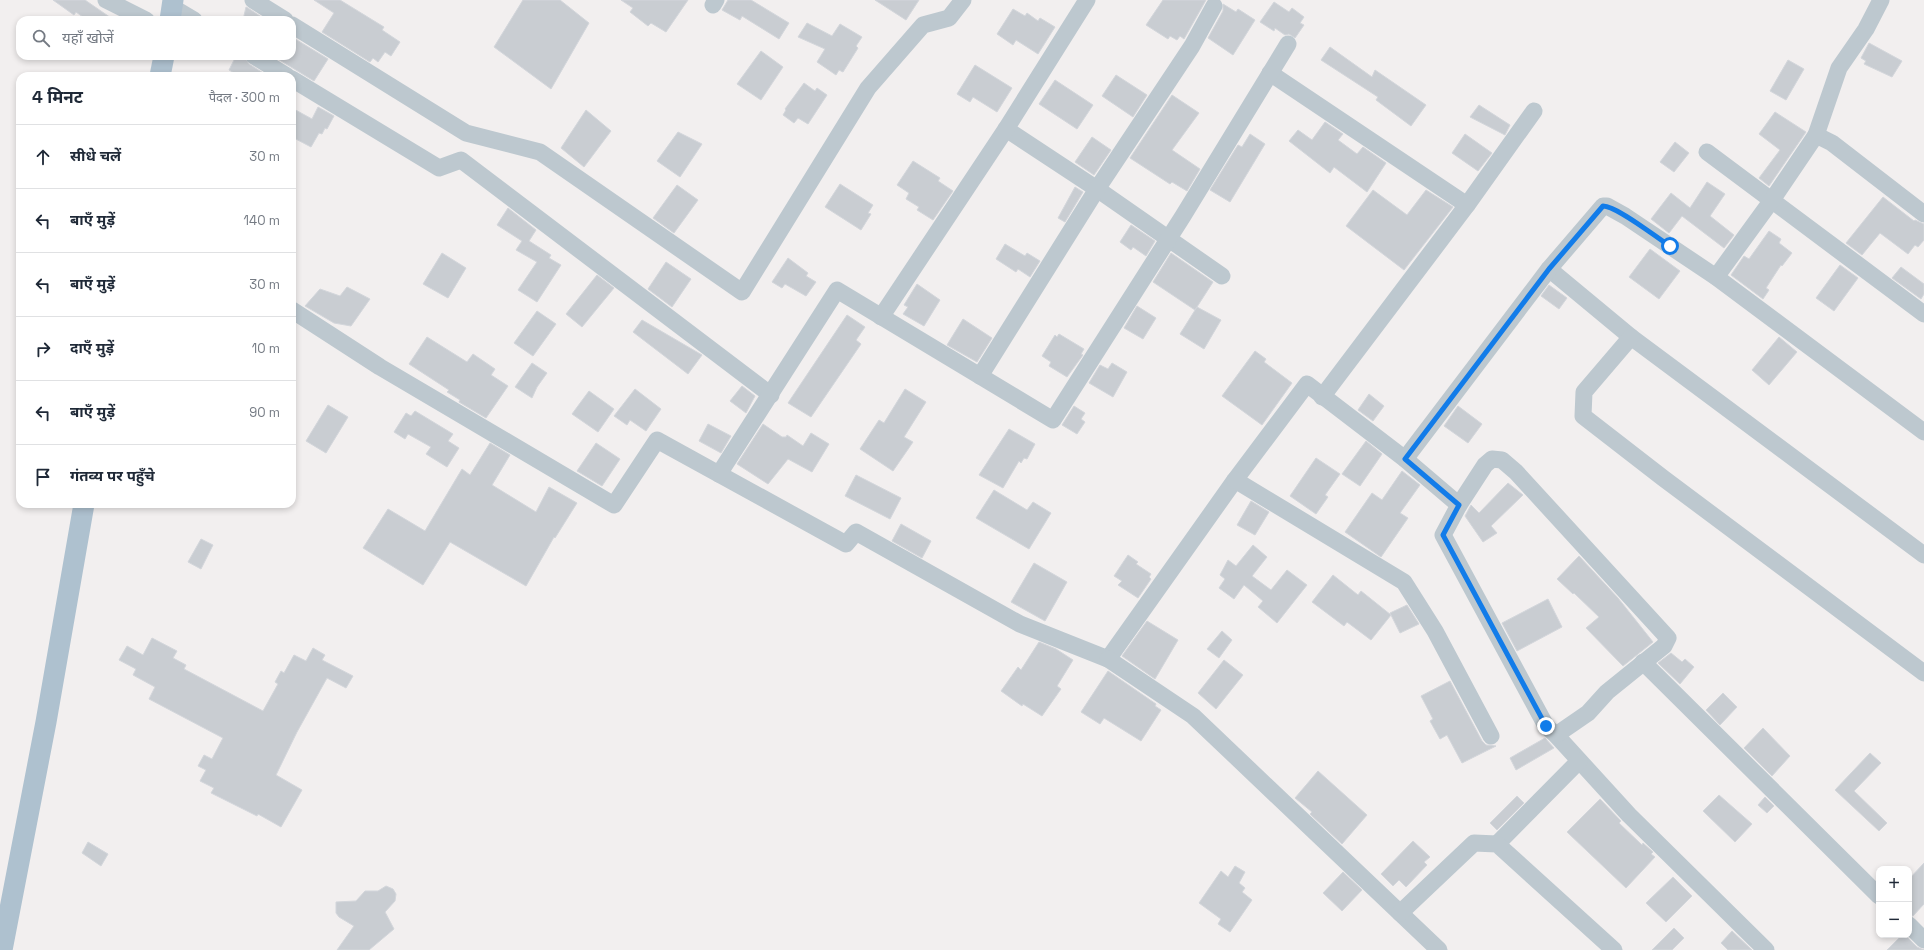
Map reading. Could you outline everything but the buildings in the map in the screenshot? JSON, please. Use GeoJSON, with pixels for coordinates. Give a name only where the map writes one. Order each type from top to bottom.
{"type":"FeatureCollection","features":[{"type":"Feature","properties":{"kind":"main road"},"geometry":{"type":"LineString","coordinates":[[161,72],[163,60]]}},
{"type":"Feature","properties":{"kind":"main road"},"geometry":{"type":"LineString","coordinates":[[2,950],[46,722],[83,508]]}},
{"type":"Feature","properties":{"kind":"street"},"geometry":{"type":"LineString","coordinates":[[106,0],[138,16]]}},
{"type":"Feature","properties":{"kind":"street"},"geometry":{"type":"LineString","coordinates":[[253,0],[279,16]]}},
{"type":"Feature","properties":{"kind":"street"},"geometry":{"type":"LineString","coordinates":[[296,27],[466,133],[540,152],[742,292],[868,88],[922,25],[949,18],[963,0]]}},
{"type":"Feature","properties":{"kind":"street"},"geometry":{"type":"LineString","coordinates":[[881,317],[1006,129],[1087,0]]}},
{"type":"Feature","properties":{"kind":"street"},"geometry":{"type":"LineString","coordinates":[[1716,277],[1772,200],[1816,135],[1839,68],[1866,29],[1881,0]]}},
{"type":"Feature","properties":{"kind":"street"},"geometry":{"type":"LineString","coordinates":[[980,376],[1097,189],[1192,46],[1214,6]]}},
{"type":"Feature","properties":{"kind":"street"},"geometry":{"type":"LineString","coordinates":[[172,9],[186,16]]}},
{"type":"Feature","properties":{"kind":"street"},"geometry":{"type":"LineString","coordinates":[[719,474],[837,290],[1053,420],[1168,239],[1288,44]]}},
{"type":"Feature","properties":{"kind":"street"},"geometry":{"type":"LineString","coordinates":[[261,60],[280,72]]}},
{"type":"Feature","properties":{"kind":"street"},"geometry":{"type":"LineString","coordinates":[[1270,73],[1468,205]]}},
{"type":"Feature","properties":{"kind":"street"},"geometry":{"type":"LineString","coordinates":[[296,81],[439,168],[461,160],[770,395]]}},
{"type":"Feature","properties":{"kind":"street"},"geometry":{"type":"LineString","coordinates":[[1322,396],[1468,205],[1534,111]]}},
{"type":"Feature","properties":{"kind":"street"},"geometry":{"type":"LineString","coordinates":[[1006,129],[1097,189],[1222,276]]}},
{"type":"Feature","properties":{"kind":"street"},"geometry":{"type":"LineString","coordinates":[[1816,135],[1832,143],[1924,214]]}},
{"type":"Feature","properties":{"kind":"street"},"geometry":{"type":"LineString","coordinates":[[1706,152],[1923,311]]}},
{"type":"Feature","properties":{"kind":"street"},"geometry":{"type":"LineString","coordinates":[[1405,459],[1549,269],[1603,206],[1606,206],[1625,216],[1716,277],[1924,432]]}},
{"type":"Feature","properties":{"kind":"street"},"geometry":{"type":"LineString","coordinates":[[1549,269],[1631,337],[1924,555]]}},
{"type":"Feature","properties":{"kind":"street"},"geometry":{"type":"LineString","coordinates":[[296,313],[380,367],[614,506],[657,440],[846,544],[856,532],[1020,624],[1108,659],[1193,716],[1439,950]]}},
{"type":"Feature","properties":{"kind":"street"},"geometry":{"type":"LineString","coordinates":[[1631,337],[1584,392],[1583,416],[1663,478],[1924,673]]}},
{"type":"Feature","properties":{"kind":"street"},"geometry":{"type":"LineString","coordinates":[[1108,659],[1235,480],[1307,384],[1405,459],[1459,505]]}},
{"type":"Feature","properties":{"kind":"street"},"geometry":{"type":"LineString","coordinates":[[1556,735],[1588,713],[1607,692],[1664,646],[1668,638],[1516,472],[1502,460],[1492,459],[1485,465],[1459,505],[1443,535],[1546,726],[1629,815],[1766,950]]}},
{"type":"Feature","properties":{"kind":"street"},"geometry":{"type":"LineString","coordinates":[[1235,480],[1404,582],[1434,631],[1491,736]]}},
{"type":"Feature","properties":{"kind":"street"},"geometry":{"type":"LineString","coordinates":[[1643,662],[1876,893]]}},
{"type":"Feature","properties":{"kind":"street"},"geometry":{"type":"LineString","coordinates":[[1497,844],[1580,761]]}},
{"type":"Feature","properties":{"kind":"street"},"geometry":{"type":"LineString","coordinates":[[1400,913],[1474,843],[1497,844],[1614,950]]}},
{"type":"Feature","properties":{"kind":"street"},"geometry":{"type":"LineString","coordinates":[[1912,928],[1924,940]]}},
{"type":"Feature","properties":{"kind":"route"},"geometry":{"type":"LineString","coordinates":[[1546,726],[1443,535],[1459,505],[1405,459],[1549,269],[1603,206],[1606,206],[1625,216],[1670,246]]}}]}
